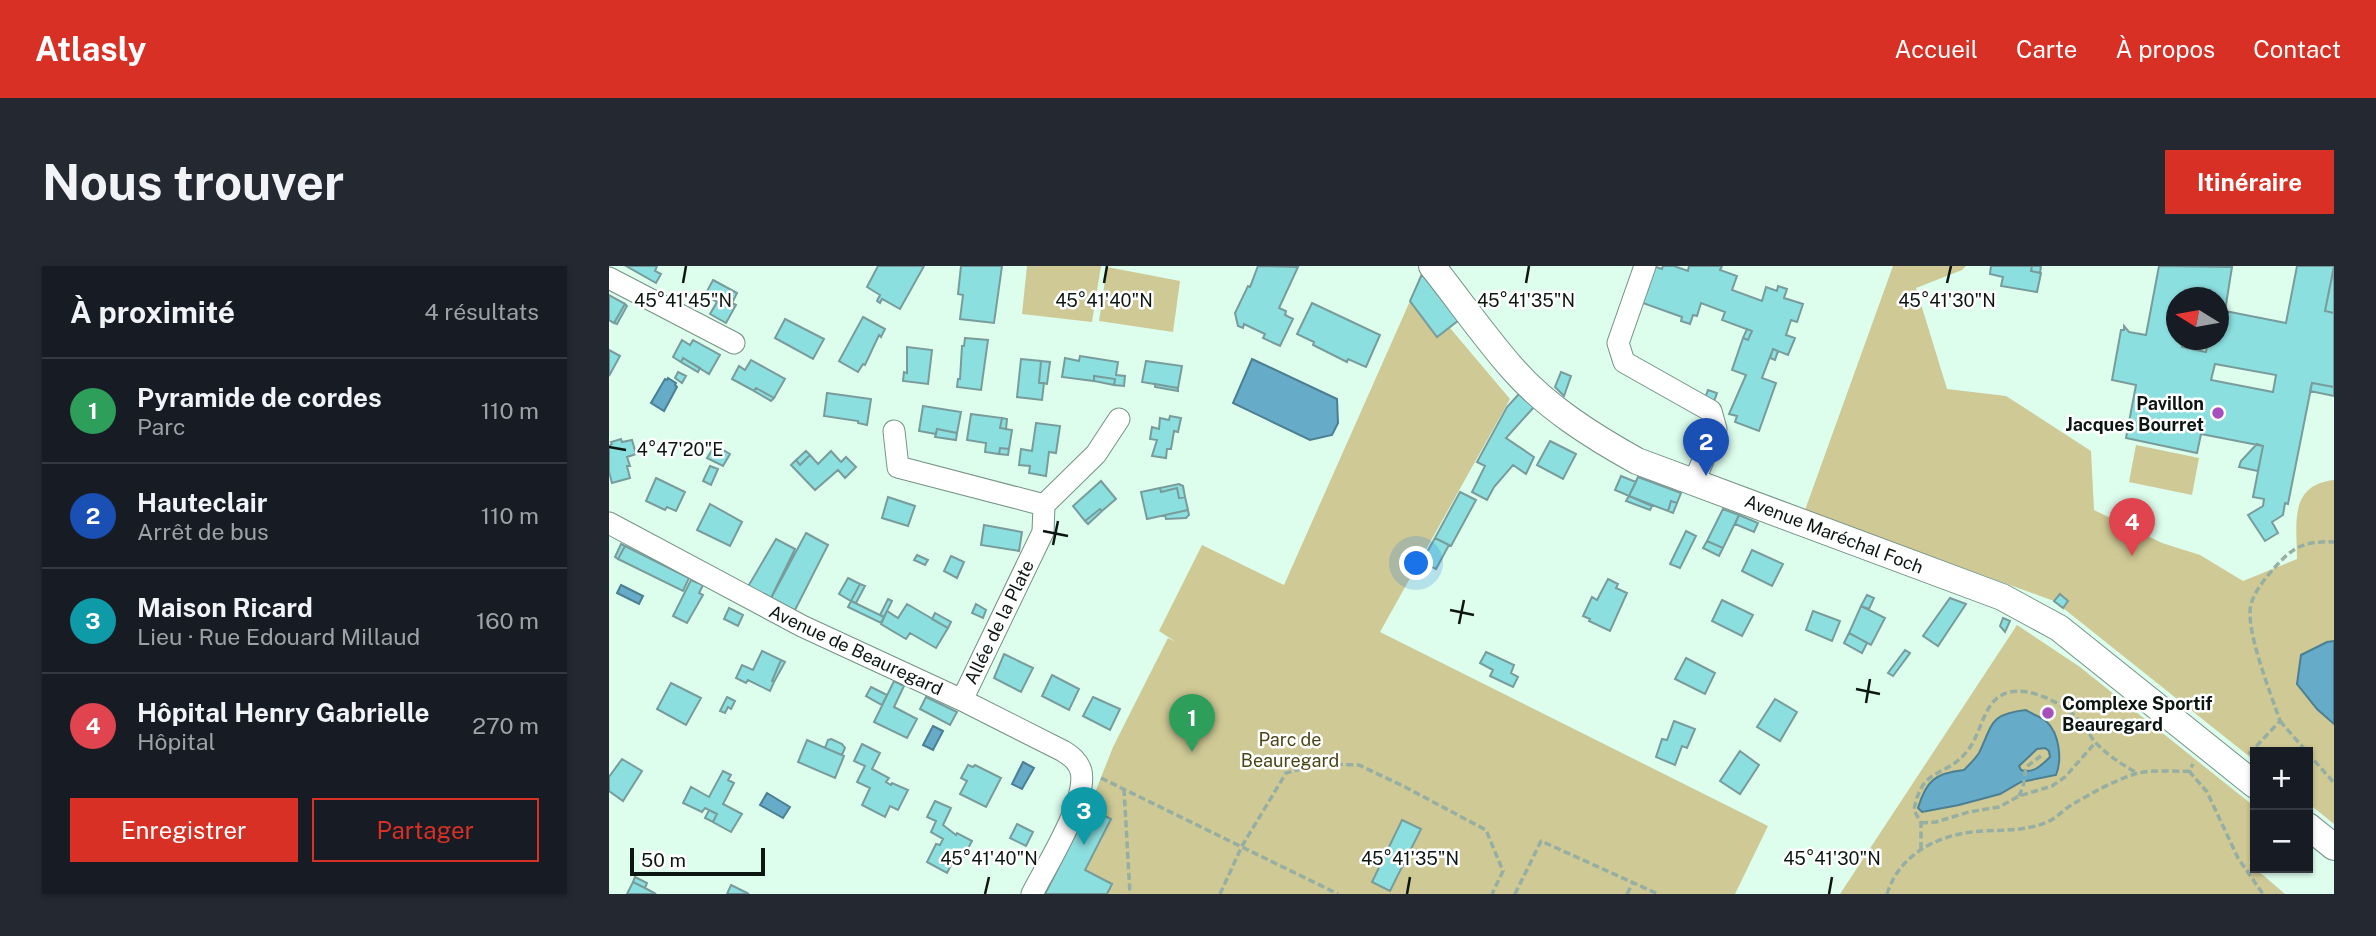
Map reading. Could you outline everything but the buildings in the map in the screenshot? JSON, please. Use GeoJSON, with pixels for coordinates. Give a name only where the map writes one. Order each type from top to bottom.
{"type":"FeatureCollection","features":[{"type":"Feature","properties":{"kind":"main road","name":"Avenue Maréchal Foch"},"geometry":{"type":"LineString","coordinates":[[1432,266],[1513,369],[1538,394],[1598,439],[1637,461],[2002,597],[2059,628],[2250,781]]}},
{"type":"Feature","properties":{"kind":"main road"},"geometry":{"type":"LineString","coordinates":[[2313,830],[2334,847]]}},
{"type":"Feature","properties":{"kind":"street"},"geometry":{"type":"LineString","coordinates":[[1645,266],[1618,343],[1624,362],[1711,411],[1716,429],[1694,482]]}},
{"type":"Feature","properties":{"kind":"street"},"geometry":{"type":"LineString","coordinates":[[609,278],[734,343]]}},
{"type":"Feature","properties":{"kind":"street"},"geometry":{"type":"LineString","coordinates":[[894,431],[898,467],[1044,505],[1096,454],[1119,419]]}},
{"type":"Feature","properties":{"kind":"street","name":"Allée de la Plate"},"geometry":{"type":"LineString","coordinates":[[962,699],[1043,532],[1044,505]]}},
{"type":"Feature","properties":{"kind":"street","name":"Avenue de Beauregard"},"geometry":{"type":"LineString","coordinates":[[609,523],[802,626],[962,699],[1063,751],[1075,759],[1081,781]]}},
{"type":"Feature","properties":{"kind":"street"},"geometry":{"type":"LineString","coordinates":[[1032,894],[1076,809],[1081,781]]}},
{"type":"Feature","properties":{"kind":"path"},"geometry":{"type":"LineString","coordinates":[[2334,541],[2313,541],[2290,551],[2267,576],[2251,603],[2248,621],[2280,722],[2334,783]]}},
{"type":"Feature","properties":{"kind":"path"},"geometry":{"type":"LineString","coordinates":[[1921,849],[1921,823],[1914,810],[1922,785],[1936,771],[1955,765],[1972,745],[1988,709],[2004,694],[2037,694],[2064,707],[2081,722],[2095,743],[2119,763],[2137,773]]}},
{"type":"Feature","properties":{"kind":"path"},"geometry":{"type":"LineString","coordinates":[[2247,755],[2280,722]]}},
{"type":"Feature","properties":{"kind":"path"},"geometry":{"type":"LineString","coordinates":[[1921,823],[1999,807],[2019,796],[2052,786],[2065,777],[2095,743]]}},
{"type":"Feature","properties":{"kind":"path"},"geometry":{"type":"LineString","coordinates":[[1887,894],[1891,881],[1906,859],[1921,849],[1959,835],[1981,831],[2012,831],[2048,822],[2072,805],[2137,773],[2189,771],[2208,747]]}},
{"type":"Feature","properties":{"kind":"path"},"geometry":{"type":"LineString","coordinates":[[2019,796],[2027,766],[2041,756]]}},
{"type":"Feature","properties":{"kind":"path"},"geometry":{"type":"LineString","coordinates":[[1220,894],[1242,846],[1286,773],[1320,764],[1359,765],[1486,830],[1503,871],[1492,894]]}},
{"type":"Feature","properties":{"kind":"path"},"geometry":{"type":"LineString","coordinates":[[2189,771],[2207,792],[2238,858],[2263,894]]}},
{"type":"Feature","properties":{"kind":"path"},"geometry":{"type":"LineString","coordinates":[[1081,781],[1124,789],[1338,894]]}},
{"type":"Feature","properties":{"kind":"path"},"geometry":{"type":"LineString","coordinates":[[1124,789],[1130,894]]}},
{"type":"Feature","properties":{"kind":"path"},"geometry":{"type":"LineString","coordinates":[[1515,894],[1541,841],[1658,894]]}},
{"type":"Feature","properties":{"kind":"path"},"geometry":{"type":"LineString","coordinates":[[1627,894],[1633,882]]}},
{"type":"Feature","properties":{"kind":"green space"},"geometry":{"type":"Polygon","coordinates":[[[1027,266],[1101,266],[1092,322],[1022,314],[1027,266]]]}},
{"type":"Feature","properties":{"kind":"green space"},"geometry":{"type":"Polygon","coordinates":[[[1893,266],[1966,266],[1916,288],[1947,389],[2006,396],[2091,451],[2094,510],[2162,543],[2200,555],[2243,581],[2297,559],[2297,520],[2302,498],[2319,483],[2334,480],[2334,824],[2313,807],[2313,747],[2250,747],[2250,757],[2063,608],[2068,601],[2060,594],[2054,601],[1805,510],[1893,266]]]}},
{"type":"Feature","properties":{"kind":"green space"},"geometry":{"type":"Polygon","coordinates":[[[1107,267],[1180,281],[1173,332],[1099,321],[1107,267]]]}},
{"type":"Feature","properties":{"kind":"green space","name":"Parc de Beauregard"},"geometry":{"type":"Polygon","coordinates":[[[1422,274],[1450,328],[1510,399],[1380,632],[1768,826],[1735,894],[1045,894],[1089,808],[1113,747],[1168,638],[1176,642],[1159,631],[1202,545],[1284,585],[1422,274]]]}},
{"type":"Feature","properties":{"kind":"green space"},"geometry":{"type":"Polygon","coordinates":[[[2136,445],[2199,458],[2192,495],[2129,482],[2136,445]]]}},
{"type":"Feature","properties":{"kind":"green space","name":"Complexe Sportif Beauregard"},"geometry":{"type":"Polygon","coordinates":[[[2017,625],[2080,667],[2250,803],[2250,873],[2261,873],[2285,894],[1840,894],[2017,625]]]}},
{"type":"Feature","properties":{"kind":"water"},"geometry":{"type":"Polygon","coordinates":[[[1252,359],[1337,399],[1338,423],[1332,435],[1310,440],[1233,403],[1252,359]]]}},
{"type":"Feature","properties":{"kind":"water"},"geometry":{"type":"Polygon","coordinates":[[[668,378],[676,383],[677,387],[664,411],[651,403],[668,378]]]}},
{"type":"Feature","properties":{"kind":"water"},"geometry":{"type":"Polygon","coordinates":[[[621,585],[643,596],[639,604],[617,593],[621,585]]]}},
{"type":"Feature","properties":{"kind":"water"},"geometry":{"type":"Polygon","coordinates":[[[2334,641],[2334,724],[2317,709],[2297,684],[2301,655],[2334,641]]]}},
{"type":"Feature","properties":{"kind":"water"},"geometry":{"type":"Polygon","coordinates":[[[2026,710],[2051,726],[2059,747],[2056,775],[2021,782],[2000,794],[1922,812],[1918,808],[1928,785],[1946,773],[1964,770],[1979,753],[1994,722],[2005,714],[2026,710]],[[2045,748],[2037,749],[2019,766],[2021,770],[2029,771],[2040,766],[2050,757],[2045,748]]]}},
{"type":"Feature","properties":{"kind":"water"},"geometry":{"type":"Polygon","coordinates":[[[933,726],[943,731],[933,750],[923,745],[933,726]]]}},
{"type":"Feature","properties":{"kind":"water"},"geometry":{"type":"Polygon","coordinates":[[[1023,762],[1034,768],[1022,789],[1012,784],[1023,762]]]}},
{"type":"Feature","properties":{"kind":"water"},"geometry":{"type":"Polygon","coordinates":[[[767,793],[790,807],[783,818],[760,805],[767,793]]]}},
{"type":"Feature","properties":{"kind":"place","name":"Pavillon Jacques Bourret"},"geometry":{"type":"Point","coordinates":[2218,413]}},
{"type":"Feature","properties":{"kind":"place","name":"Hauteclair"},"geometry":{"type":"Point","coordinates":[1706,476]}},
{"type":"Feature","properties":{"kind":"place","name":"Hôpital Henry Gabrielle"},"geometry":{"type":"Point","coordinates":[2132,556]}},
{"type":"Feature","properties":{"kind":"place","name":"Complexe Sportif Beauregard"},"geometry":{"type":"Point","coordinates":[2048,713]}},
{"type":"Feature","properties":{"kind":"place","name":"Pyramide de cordes"},"geometry":{"type":"Point","coordinates":[1192,752]}},
{"type":"Feature","properties":{"kind":"place","name":"Maison Ricard"},"geometry":{"type":"Point","coordinates":[1084,845]}}]}
